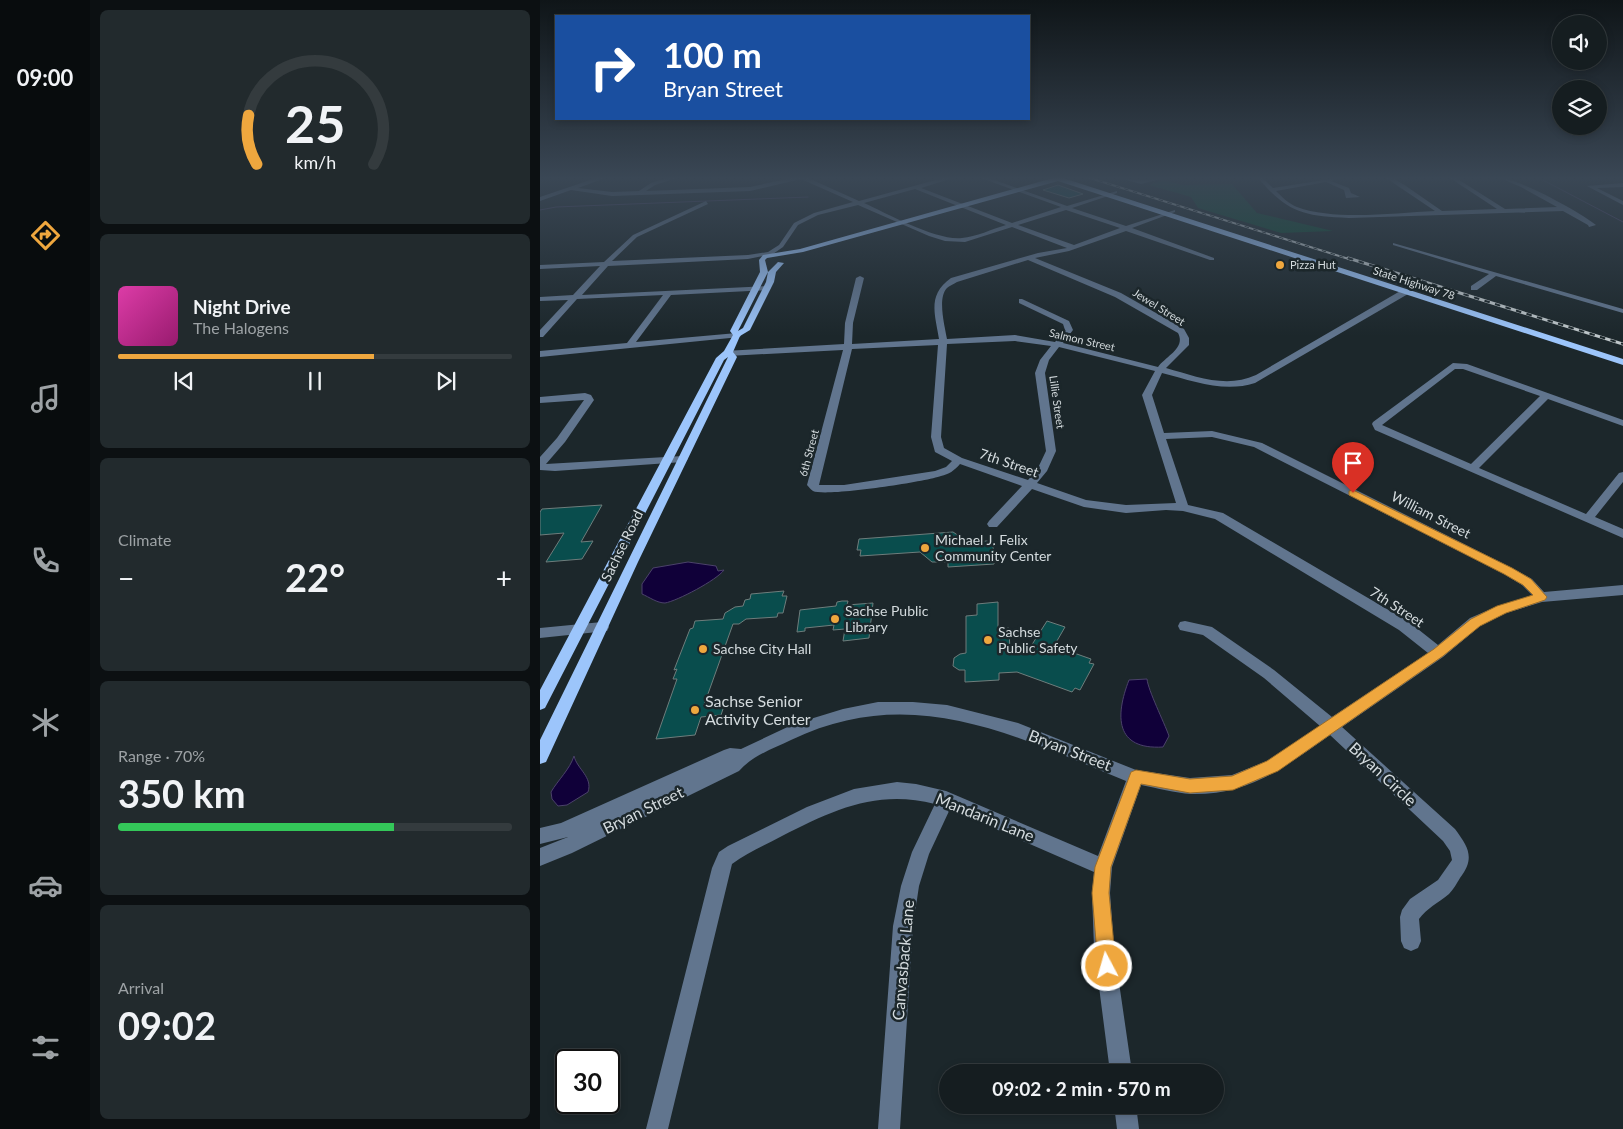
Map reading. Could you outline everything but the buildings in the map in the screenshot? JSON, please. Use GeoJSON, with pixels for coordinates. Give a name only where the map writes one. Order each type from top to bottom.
{"type":"FeatureCollection","features":[{"type":"Feature","properties":{"kind":"main road"},"geometry":{"type":"LineString","coordinates":[[762,261],[770,254],[790,254],[871,231]]}},
{"type":"Feature","properties":{"kind":"main road","name":"State Highway 78"},"geometry":{"type":"LineString","coordinates":[[1215,231],[1623,362]]}},
{"type":"Feature","properties":{"kind":"main road","name":"State Highway 78"},"geometry":{"type":"LineString","coordinates":[[1233,231],[1623,354]]}},
{"type":"Feature","properties":{"kind":"main road"},"geometry":{"type":"LineString","coordinates":[[762,261],[780,263],[790,254]]}},
{"type":"Feature","properties":{"kind":"main road","name":"Sachse Road"},"geometry":{"type":"LineString","coordinates":[[737,336],[734,331],[764,272],[762,261]]}},
{"type":"Feature","properties":{"kind":"main road","name":"Sachse Road"},"geometry":{"type":"LineString","coordinates":[[540,704],[720,358],[728,353],[737,336],[746,330],[767,288],[774,268],[780,263]]}},
{"type":"Feature","properties":{"kind":"main road","name":"Sachse Road"},"geometry":{"type":"LineString","coordinates":[[540,757],[733,357],[728,353]]}},
{"type":"Feature","properties":{"kind":"street"},"geometry":{"type":"LineString","coordinates":[[540,335],[635,236],[646,231]]}},
{"type":"Feature","properties":{"kind":"street"},"geometry":{"type":"LineString","coordinates":[[540,267],[748,258],[770,254],[781,246],[791,231]]}},
{"type":"Feature","properties":{"kind":"street"},"geometry":{"type":"LineString","coordinates":[[921,231],[942,240],[954,242],[995,231]]}},
{"type":"Feature","properties":{"kind":"street"},"geometry":{"type":"LineString","coordinates":[[1028,231],[1074,247]]}},
{"type":"Feature","properties":{"kind":"street","name":"7th Street"},"geometry":{"type":"LineString","coordinates":[[1118,231],[1074,247],[954,280],[944,287],[940,293],[938,308],[943,342],[936,437],[939,450],[958,460],[1084,503],[1108,508],[1126,509],[1166,506],[1183,507],[1219,516],[1404,626],[1438,653]]}},
{"type":"Feature","properties":{"kind":"street"},"geometry":{"type":"LineString","coordinates":[[1133,231],[1212,259]]}},
{"type":"Feature","properties":{"kind":"street"},"geometry":{"type":"LineString","coordinates":[[1395,244],[1623,310]]}},
{"type":"Feature","properties":{"kind":"street"},"geometry":{"type":"LineString","coordinates":[[781,246],[790,254]]}},
{"type":"Feature","properties":{"kind":"street"},"geometry":{"type":"LineString","coordinates":[[748,258],[762,261]]}},
{"type":"Feature","properties":{"kind":"street","name":"Jewel Street"},"geometry":{"type":"LineString","coordinates":[[1029,258],[1118,294],[1181,331],[1186,341],[1184,347],[1168,359],[1153,380],[1147,395],[1183,507]]}},
{"type":"Feature","properties":{"kind":"street"},"geometry":{"type":"LineString","coordinates":[[1474,288],[1495,274]]}},
{"type":"Feature","properties":{"kind":"street","name":"6th Street"},"geometry":{"type":"LineString","coordinates":[[860,278],[849,323],[848,347],[813,485],[816,488],[844,488],[937,474],[950,469],[958,460]]}},
{"type":"Feature","properties":{"kind":"street"},"geometry":{"type":"LineString","coordinates":[[540,299],[767,288]]}},
{"type":"Feature","properties":{"kind":"street","name":"Salmon Street"},"geometry":{"type":"LineString","coordinates":[[728,353],[1015,338],[1056,345],[1220,383],[1251,382],[1405,292]]}},
{"type":"Feature","properties":{"kind":"street"},"geometry":{"type":"LineString","coordinates":[[630,345],[669,293]]}},
{"type":"Feature","properties":{"kind":"street","name":"Lillie Street"},"geometry":{"type":"LineString","coordinates":[[993,524],[1042,470],[1051,451],[1040,373],[1049,352],[1069,330],[1066,323],[1022,301]]}},
{"type":"Feature","properties":{"kind":"street"},"geometry":{"type":"LineString","coordinates":[[540,354],[737,336]]}},
{"type":"Feature","properties":{"kind":"street"},"geometry":{"type":"LineString","coordinates":[[1623,423],[1464,366],[1454,366],[1377,424],[1379,428],[1623,534]]}},
{"type":"Feature","properties":{"kind":"street"},"geometry":{"type":"LineString","coordinates":[[540,400],[585,396],[589,400],[540,466]]}},
{"type":"Feature","properties":{"kind":"street"},"geometry":{"type":"LineString","coordinates":[[1472,468],[1548,396]]}},
{"type":"Feature","properties":{"kind":"street","name":"William Street"},"geometry":{"type":"LineString","coordinates":[[1159,436],[1212,434],[1258,445],[1508,571],[1527,582],[1541,597]]}},
{"type":"Feature","properties":{"kind":"street"},"geometry":{"type":"LineString","coordinates":[[540,466],[555,468],[683,459]]}},
{"type":"Feature","properties":{"kind":"street"},"geometry":{"type":"LineString","coordinates":[[1588,519],[1623,474]]}},
{"type":"Feature","properties":{"kind":"street","name":"Bryan Street"},"geometry":{"type":"LineString","coordinates":[[540,857],[566,847],[733,766],[742,756],[799,729],[843,715],[878,708],[913,708],[947,711],[1018,730],[1136,777],[1190,786],[1233,783],[1273,766],[1438,653],[1475,622],[1501,610],[1541,597],[1623,590]]}},
{"type":"Feature","properties":{"kind":"street"},"geometry":{"type":"LineString","coordinates":[[540,633],[602,626]]}},
{"type":"Feature","properties":{"kind":"street","name":"Bryan Circle"},"geometry":{"type":"LineString","coordinates":[[1185,626],[1207,631],[1269,674],[1331,726],[1449,835],[1458,848],[1461,862],[1444,886],[1416,906],[1409,917],[1411,941]]}},
{"type":"Feature","properties":{"kind":"street","name":"Bryan Street"},"geometry":{"type":"LineString","coordinates":[[540,836],[562,831],[730,755],[742,756]]}},
{"type":"Feature","properties":{"kind":"street"},"geometry":{"type":"LineString","coordinates":[[1120,1064],[1104,948],[1101,893],[1103,867],[1136,777]]}},
{"type":"Feature","properties":{"kind":"street","name":"Mandarin Lane"},"geometry":{"type":"LineString","coordinates":[[657,1129],[725,858],[825,808],[859,797],[898,790],[922,792],[946,799],[1103,867]]}},
{"type":"Feature","properties":{"kind":"street","name":"Canvasback Lane"},"geometry":{"type":"LineString","coordinates":[[890,1129],[903,926],[910,886],[921,852],[946,799]]}},
{"type":"Feature","properties":{"kind":"street"},"geometry":{"type":"LineString","coordinates":[[1126,1114],[1128,1129]]}},
{"type":"Feature","properties":{"kind":"green space"},"geometry":{"type":"Polygon","coordinates":[[[1273,231],[1333,231],[1281,233],[1273,231]]]}},
{"type":"Feature","properties":{"kind":"shaded area"},"geometry":{"type":"Polygon","coordinates":[[[688,562],[716,566],[718,571],[724,570],[705,584],[665,603],[642,594],[642,584],[653,568],[688,562]]]}},
{"type":"Feature","properties":{"kind":"shaded area"},"geometry":{"type":"Polygon","coordinates":[[[1147,679],[1169,736],[1163,747],[1135,743],[1127,737],[1123,728],[1121,718],[1122,706],[1129,680],[1147,679]]]}},
{"type":"Feature","properties":{"kind":"shaded area"},"geometry":{"type":"Polygon","coordinates":[[[574,756],[587,777],[588,792],[567,805],[558,806],[552,799],[551,792],[574,756]]]}},
{"type":"Feature","properties":{"kind":"railway"},"geometry":{"type":"LineString","coordinates":[[1258,231],[1352,260]]}},
{"type":"Feature","properties":{"kind":"railway"},"geometry":{"type":"LineString","coordinates":[[1348,258],[1623,344]]}},
{"type":"Feature","properties":{"kind":"place","name":"Pizza Hut"},"geometry":{"type":"Point","coordinates":[1280,265]}},
{"type":"Feature","properties":{"kind":"place","name":"Michael J. Felix Community Center"},"geometry":{"type":"Point","coordinates":[925,548]}},
{"type":"Feature","properties":{"kind":"place","name":"Sachse Public Library"},"geometry":{"type":"Point","coordinates":[835,619]}},
{"type":"Feature","properties":{"kind":"place","name":"Sachse Public Safety"},"geometry":{"type":"Point","coordinates":[988,640]}},
{"type":"Feature","properties":{"kind":"place","name":"Sachse City Hall"},"geometry":{"type":"Point","coordinates":[703,649]}},
{"type":"Feature","properties":{"kind":"place","name":"Sachse Senior Activity Center"},"geometry":{"type":"Point","coordinates":[695,710]}},
{"type":"Feature","properties":{"kind":"route"},"geometry":{"type":"LineString","coordinates":[[1107,966],[1104,948],[1101,893],[1103,867],[1136,777],[1190,786],[1233,783],[1273,766],[1438,653],[1475,622],[1501,610],[1541,597],[1527,582],[1508,571],[1353,493]]}}]}
